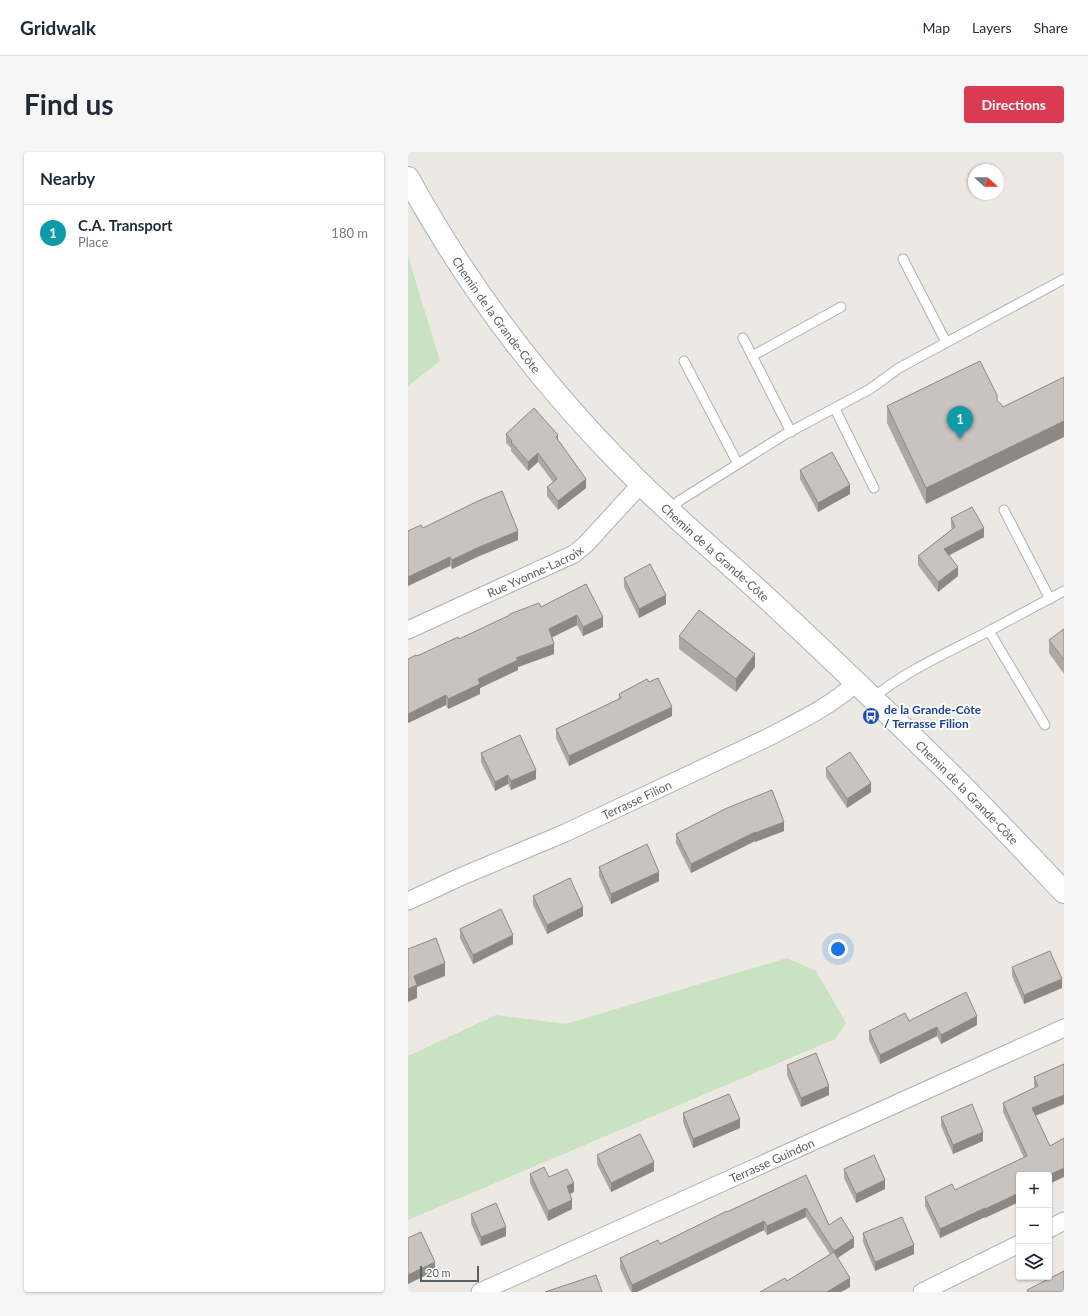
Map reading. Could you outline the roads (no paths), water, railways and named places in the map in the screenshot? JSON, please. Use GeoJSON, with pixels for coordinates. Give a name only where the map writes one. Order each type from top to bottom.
{"type":"FeatureCollection","features":[{"type":"Feature","properties":{"kind":"main road","name":"Chemin de la Grande-Côte"},"geometry":{"type":"LineString","coordinates":[[408,178],[456,258],[506,329],[583,423],[669,511],[770,601],[940,764],[1064,892]]}},
{"type":"Feature","properties":{"kind":"street","name":"Rue Yvonne-Lacroix"},"geometry":{"type":"LineString","coordinates":[[408,630],[574,554],[586,544],[641,484]]}},
{"type":"Feature","properties":{"kind":"street","name":"Terrasse Filion"},"geometry":{"type":"LineString","coordinates":[[408,901],[460,877],[565,833],[769,737],[836,699],[856,683]]}},
{"type":"Feature","properties":{"kind":"street","name":"Terrasse Guindon"},"geometry":{"type":"LineString","coordinates":[[480,1292],[1064,1028]]}},
{"type":"Feature","properties":{"kind":"street"},"geometry":{"type":"LineString","coordinates":[[1052,1227],[1064,1221]]}},
{"type":"Feature","properties":{"kind":"street"},"geometry":{"type":"LineString","coordinates":[[922,1292],[1016,1245]]}},
{"type":"Feature","properties":{"kind":"lane"},"geometry":{"type":"LineString","coordinates":[[903,259],[946,342]]}},
{"type":"Feature","properties":{"kind":"lane"},"geometry":{"type":"LineString","coordinates":[[669,511],[679,501],[738,464],[791,432],[870,389],[899,368],[1064,279]]}},
{"type":"Feature","properties":{"kind":"lane"},"geometry":{"type":"LineString","coordinates":[[752,356],[841,307]]}},
{"type":"Feature","properties":{"kind":"lane"},"geometry":{"type":"LineString","coordinates":[[743,338],[791,432]]}},
{"type":"Feature","properties":{"kind":"lane"},"geometry":{"type":"LineString","coordinates":[[684,361],[738,464]]}},
{"type":"Feature","properties":{"kind":"lane"},"geometry":{"type":"LineString","coordinates":[[835,408],[874,488]]}},
{"type":"Feature","properties":{"kind":"lane"},"geometry":{"type":"LineString","coordinates":[[1004,510],[1050,599]]}},
{"type":"Feature","properties":{"kind":"lane"},"geometry":{"type":"LineString","coordinates":[[872,699],[903,676],[1064,591]]}},
{"type":"Feature","properties":{"kind":"lane"},"geometry":{"type":"LineString","coordinates":[[990,631],[1045,725]]}},
{"type":"Feature","properties":{"kind":"place","name":"C.A. Transport"},"geometry":{"type":"Point","coordinates":[960,439]}},
{"type":"Feature","properties":{"kind":"place","name":"de la Grande-Côte / Terrasse Filion"},"geometry":{"type":"Point","coordinates":[871,716]}}]}
